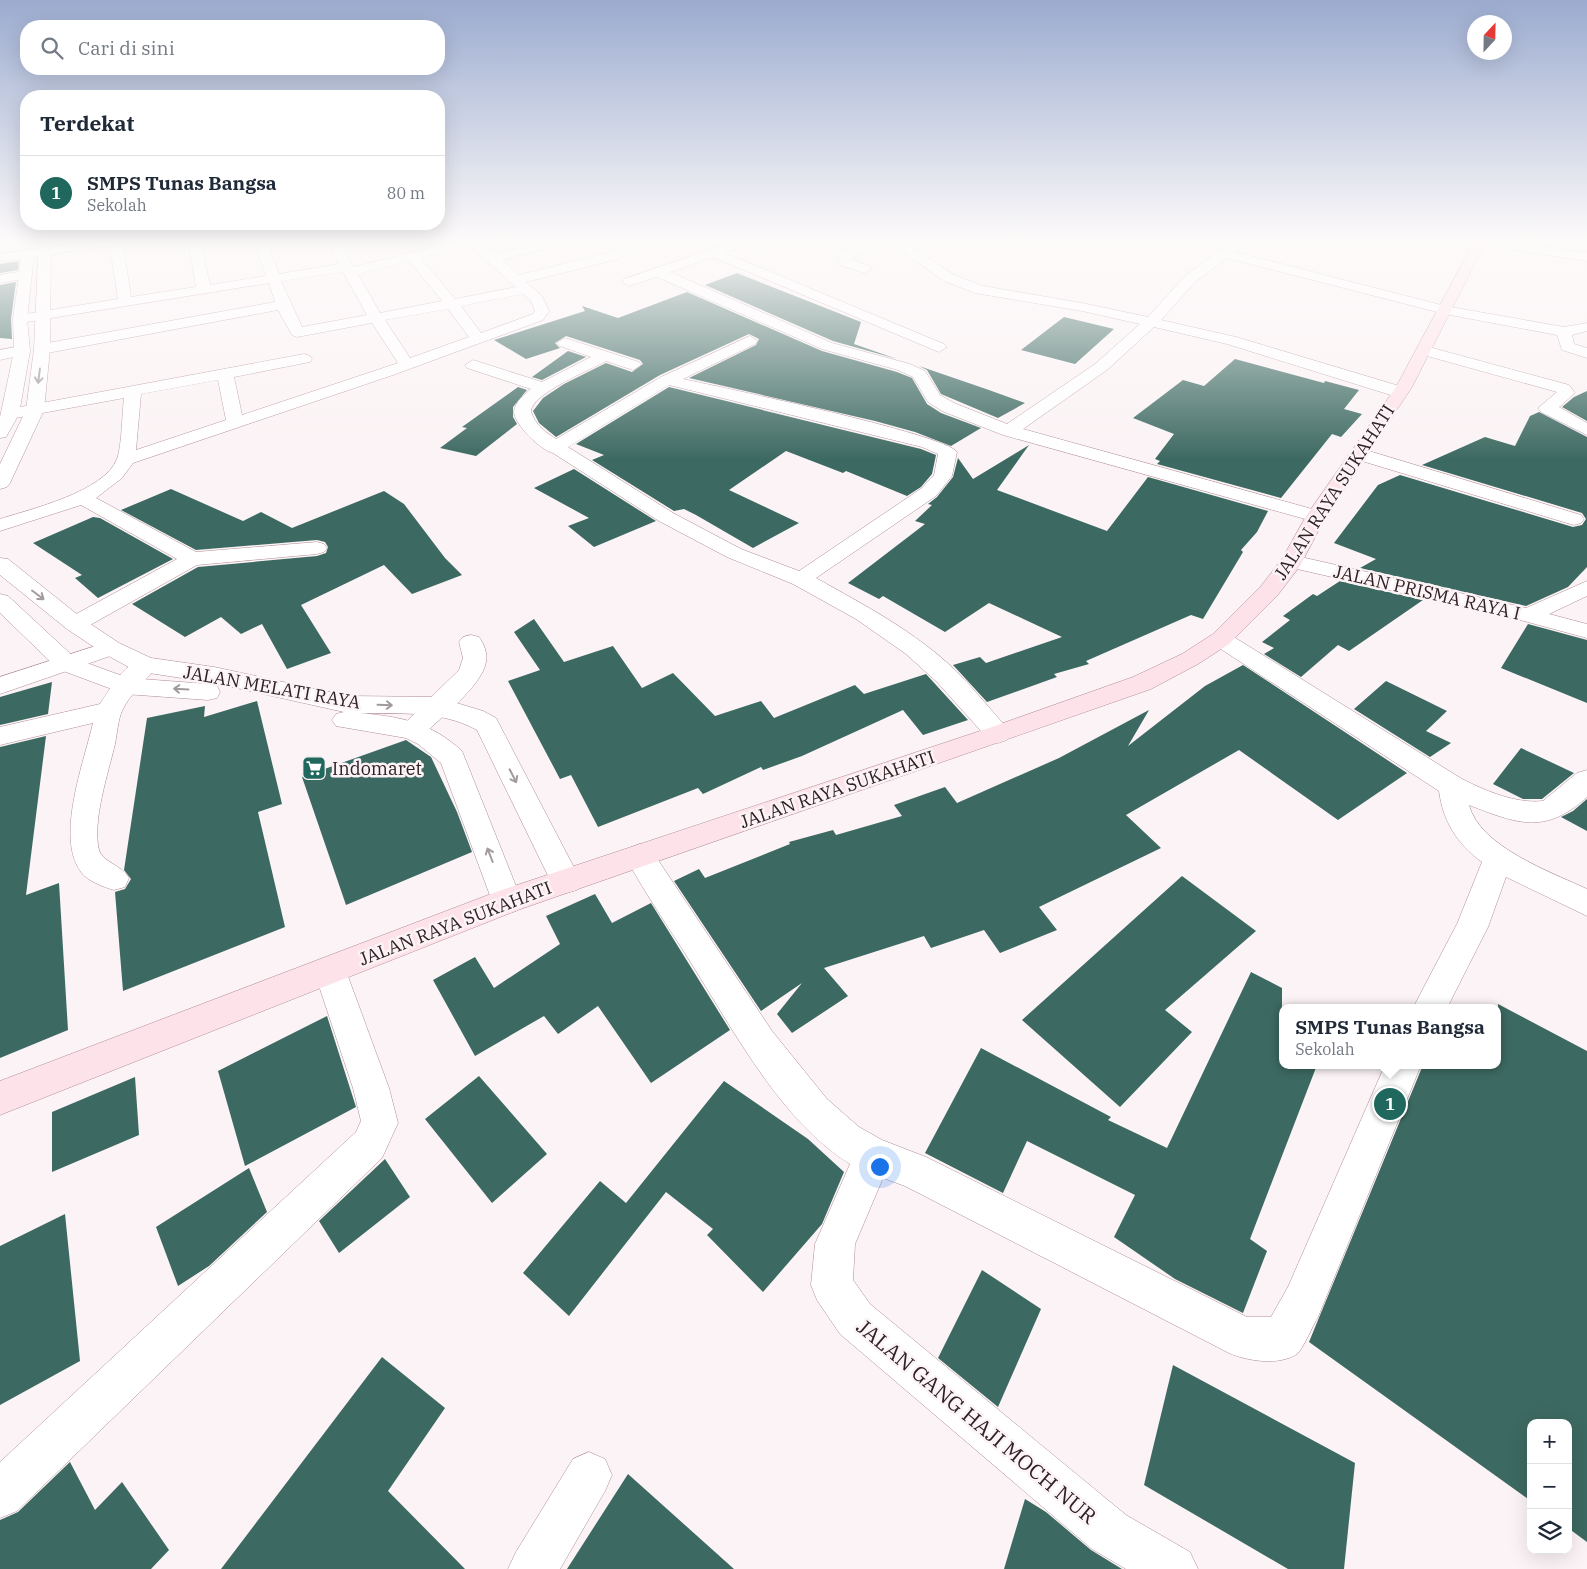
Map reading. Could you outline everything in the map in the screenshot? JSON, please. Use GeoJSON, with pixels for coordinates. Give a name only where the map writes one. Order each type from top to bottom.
{"type":"FeatureCollection","features":[{"type":"Feature","properties":{"kind":"main road","name":"JALAN RAYA SUKAHATI"},"geometry":{"type":"LineString","coordinates":[[0,1098],[507,901],[998,734],[1142,682],[1190,659],[1221,639],[1269,591],[1292,561],[1316,516],[1400,392],[1425,351],[1443,313]]}},
{"type":"Feature","properties":{"kind":"street"},"geometry":{"type":"LineString","coordinates":[[0,433],[10,414],[22,351],[21,313]]}},
{"type":"Feature","properties":{"kind":"street"},"geometry":{"type":"LineString","coordinates":[[20,319],[58,313]]}},
{"type":"Feature","properties":{"kind":"street"},"geometry":{"type":"LineString","coordinates":[[42,349],[238,313]]}},
{"type":"Feature","properties":{"kind":"street"},"geometry":{"type":"LineString","coordinates":[[287,313],[297,332],[304,359],[319,395]]}},
{"type":"Feature","properties":{"kind":"street"},"geometry":{"type":"LineString","coordinates":[[373,313],[407,366]]}},
{"type":"Feature","properties":{"kind":"street"},"geometry":{"type":"LineString","coordinates":[[297,332],[402,313]]}},
{"type":"Feature","properties":{"kind":"street"},"geometry":{"type":"LineString","coordinates":[[459,313],[479,340]]}},
{"type":"Feature","properties":{"kind":"street"},"geometry":{"type":"LineString","coordinates":[[126,459],[407,366],[538,317],[541,313]]}},
{"type":"Feature","properties":{"kind":"street"},"geometry":{"type":"LineString","coordinates":[[752,313],[827,346],[904,367],[919,374],[934,398],[1009,431],[1316,516]]}},
{"type":"Feature","properties":{"kind":"street"},"geometry":{"type":"LineString","coordinates":[[855,313],[939,348]]}},
{"type":"Feature","properties":{"kind":"street"},"geometry":{"type":"LineString","coordinates":[[1109,313],[1152,321],[1288,356],[1400,392]]}},
{"type":"Feature","properties":{"kind":"street"},"geometry":{"type":"LineString","coordinates":[[1009,431],[1101,367],[1159,313]]}},
{"type":"Feature","properties":{"kind":"street"},"geometry":{"type":"LineString","coordinates":[[1462,313],[1564,332],[1587,327]]}},
{"type":"Feature","properties":{"kind":"street"},"geometry":{"type":"LineString","coordinates":[[0,483],[35,410],[42,349],[42,316]]}},
{"type":"Feature","properties":{"kind":"street"},"geometry":{"type":"LineString","coordinates":[[827,346],[881,324]]}},
{"type":"Feature","properties":{"kind":"street"},"geometry":{"type":"LineString","coordinates":[[1564,332],[1567,347],[1587,353]]}},
{"type":"Feature","properties":{"kind":"street"},"geometry":{"type":"LineString","coordinates":[[554,448],[667,380],[750,341]]}},
{"type":"Feature","properties":{"kind":"street"},"geometry":{"type":"LineString","coordinates":[[566,343],[633,365]]}},
{"type":"Feature","properties":{"kind":"street"},"geometry":{"type":"LineString","coordinates":[[0,355],[22,351]]}},
{"type":"Feature","properties":{"kind":"street"},"geometry":{"type":"LineString","coordinates":[[1425,351],[1563,390],[1567,393],[1547,408],[1555,415],[1587,430]]}},
{"type":"Feature","properties":{"kind":"street"},"geometry":{"type":"LineString","coordinates":[[604,356],[544,388],[529,399],[523,408],[524,416],[536,435],[675,522],[734,553],[801,579],[864,614],[914,649],[946,676],[998,734]]}},
{"type":"Feature","properties":{"kind":"street"},"geometry":{"type":"LineString","coordinates":[[10,414],[304,359]]}},
{"type":"Feature","properties":{"kind":"street"},"geometry":{"type":"LineString","coordinates":[[473,365],[544,388]]}},
{"type":"Feature","properties":{"kind":"street"},"geometry":{"type":"LineString","coordinates":[[225,375],[235,423]]}},
{"type":"Feature","properties":{"kind":"street"},"geometry":{"type":"LineString","coordinates":[[667,380],[893,433],[928,442],[948,452],[943,476],[928,492],[801,579]]}},
{"type":"Feature","properties":{"kind":"street"},"geometry":{"type":"LineString","coordinates":[[0,525],[82,498],[108,481],[120,469],[126,459],[132,392]]}},
{"type":"Feature","properties":{"kind":"street"},"geometry":{"type":"LineString","coordinates":[[1359,454],[1574,519]]}},
{"type":"Feature","properties":{"kind":"street"},"geometry":{"type":"LineString","coordinates":[[82,498],[192,559]]}},
{"type":"Feature","properties":{"kind":"street"},"geometry":{"type":"LineString","coordinates":[[75,624],[192,559],[317,548]]}},
{"type":"Feature","properties":{"kind":"street","name":"JALAN PRISMA RAYA I"},"geometry":{"type":"LineString","coordinates":[[1292,561],[1528,615],[1587,588]]}},
{"type":"Feature","properties":{"kind":"street","name":"JALAN MELATI RAYA"},"geometry":{"type":"LineString","coordinates":[[0,564],[75,624],[112,648],[145,665],[214,675],[348,704],[437,706],[474,717],[487,724],[566,881]]}},
{"type":"Feature","properties":{"kind":"street","name":"JALAN MELATI RAYA"},"geometry":{"type":"LineString","coordinates":[[0,601],[67,664],[125,686],[199,690],[276,704],[340,719],[414,729],[437,742],[453,758],[507,901]]}},
{"type":"Feature","properties":{"kind":"street"},"geometry":{"type":"LineString","coordinates":[[1528,615],[1587,631]]}},
{"type":"Feature","properties":{"kind":"street"},"geometry":{"type":"LineString","coordinates":[[1221,639],[1452,786],[1473,797],[1534,811],[1549,811],[1587,780]]}},
{"type":"Feature","properties":{"kind":"street"},"geometry":{"type":"LineString","coordinates":[[414,729],[465,680],[472,670],[476,662],[471,642]]}},
{"type":"Feature","properties":{"kind":"street"},"geometry":{"type":"LineString","coordinates":[[0,686],[112,648]]}},
{"type":"Feature","properties":{"kind":"street"},"geometry":{"type":"LineString","coordinates":[[114,878],[92,865],[85,853],[83,836],[89,798],[109,711],[125,686],[145,665]]}},
{"type":"Feature","properties":{"kind":"street"},"geometry":{"type":"LineString","coordinates":[[0,736],[109,711]]}},
{"type":"Feature","properties":{"kind":"street"},"geometry":{"type":"LineString","coordinates":[[1452,786],[1454,807],[1464,827],[1484,848],[1498,858],[1587,903]]}},
{"type":"Feature","properties":{"kind":"street"},"geometry":{"type":"LineString","coordinates":[[640,856],[760,1042],[814,1112],[846,1140],[874,1156],[913,1170],[1244,1338],[1283,1338],[1303,1302],[1401,1069]]}},
{"type":"Feature","properties":{"kind":"street"},"geometry":{"type":"LineString","coordinates":[[1432,1004],[1472,927],[1498,858]]}},
{"type":"Feature","properties":{"kind":"street"},"geometry":{"type":"LineString","coordinates":[[0,1494],[369,1145],[380,1123],[372,1088],[330,971]]}},
{"type":"Feature","properties":{"kind":"street","name":"JALAN GANG HAJI MOCH NUR"},"geometry":{"type":"LineString","coordinates":[[874,1156],[835,1244],[832,1285],[854,1319],[1109,1532],[1173,1569]]}},
{"type":"Feature","properties":{"kind":"street"},"geometry":{"type":"LineString","coordinates":[[533,1569],[589,1475]]}},
{"type":"Feature","properties":{"kind":"building"},"geometry":{"type":"Polygon","coordinates":[[[0,313],[12,313],[12,339],[0,338],[0,313]]]}},
{"type":"Feature","properties":{"kind":"building"},"geometry":{"type":"Polygon","coordinates":[[[578,313],[604,313],[618,318],[631,313],[736,313],[822,351],[912,378],[927,404],[941,413],[981,428],[951,446],[915,432],[875,421],[689,378],[756,345],[759,339],[749,334],[660,375],[556,437],[539,423],[533,411],[543,398],[564,384],[606,363],[632,372],[643,364],[640,360],[566,336],[555,343],[560,348],[526,359],[494,340],[578,313]]]}},
{"type":"Feature","properties":{"kind":"building"},"geometry":{"type":"Polygon","coordinates":[[[770,313],[839,313],[861,322],[854,344],[897,359],[833,341],[770,313]]]}},
{"type":"Feature","properties":{"kind":"building"},"geometry":{"type":"Polygon","coordinates":[[[1064,317],[1114,329],[1075,364],[1021,350],[1064,317]]]}},
{"type":"Feature","properties":{"kind":"building"},"geometry":{"type":"Polygon","coordinates":[[[568,351],[586,357],[542,380],[532,377],[568,351]]]}},
{"type":"Feature","properties":{"kind":"building"},"geometry":{"type":"Polygon","coordinates":[[[1235,359],[1324,383],[1325,381],[1359,390],[1344,409],[1362,414],[1341,437],[1332,434],[1281,498],[1157,464],[1160,461],[1155,459],[1174,434],[1133,418],[1183,380],[1204,386],[1235,359]]]}},
{"type":"Feature","properties":{"kind":"building"},"geometry":{"type":"Polygon","coordinates":[[[919,366],[1025,403],[998,418],[941,394],[927,370],[919,366]]]}},
{"type":"Feature","properties":{"kind":"building"},"geometry":{"type":"Polygon","coordinates":[[[518,387],[527,390],[513,407],[513,417],[517,424],[476,456],[440,448],[467,428],[462,427],[518,387]]]}},
{"type":"Feature","properties":{"kind":"building"},"geometry":{"type":"Polygon","coordinates":[[[669,387],[921,449],[936,455],[932,474],[921,487],[907,496],[846,471],[843,473],[786,451],[729,490],[799,523],[753,548],[684,509],[674,511],[592,460],[604,455],[576,444],[669,387]]]}},
{"type":"Feature","properties":{"kind":"building"},"geometry":{"type":"Polygon","coordinates":[[[1587,391],[1587,421],[1562,407],[1574,397],[1587,391]]]}},
{"type":"Feature","properties":{"kind":"building"},"geometry":{"type":"Polygon","coordinates":[[[1539,412],[1587,437],[1587,567],[1568,587],[1526,606],[1360,568],[1376,559],[1334,543],[1378,485],[1400,475],[1573,527],[1582,525],[1586,519],[1582,513],[1422,465],[1485,437],[1515,446],[1530,416],[1539,412]]]}},
{"type":"Feature","properties":{"kind":"building"},"geometry":{"type":"Polygon","coordinates":[[[1029,445],[997,490],[1107,531],[1148,477],[1268,511],[1257,532],[1241,550],[1243,552],[1203,619],[1191,615],[1086,661],[1089,664],[1054,674],[1057,677],[987,702],[953,665],[980,657],[986,663],[1062,637],[989,603],[945,632],[883,596],[879,599],[848,583],[925,524],[915,521],[932,505],[928,504],[937,497],[953,477],[958,458],[973,479],[1029,445]]]}},
{"type":"Feature","properties":{"kind":"building"},"geometry":{"type":"Polygon","coordinates":[[[574,469],[656,521],[594,547],[568,526],[589,518],[534,488],[574,469]]]}},
{"type":"Feature","properties":{"kind":"building"},"geometry":{"type":"Polygon","coordinates":[[[171,489],[243,521],[261,512],[292,528],[384,491],[404,504],[445,558],[462,575],[412,594],[384,565],[301,605],[331,653],[287,669],[262,624],[241,634],[221,617],[185,637],[132,604],[198,567],[317,556],[326,553],[328,547],[325,542],[317,540],[196,550],[121,510],[171,489]]]}},
{"type":"Feature","properties":{"kind":"building"},"geometry":{"type":"Polygon","coordinates":[[[93,517],[100,518],[173,559],[98,598],[75,578],[82,575],[33,543],[93,517]]]}},
{"type":"Feature","properties":{"kind":"building"},"geometry":{"type":"Polygon","coordinates":[[[1340,581],[1423,600],[1349,651],[1338,645],[1301,677],[1264,654],[1274,648],[1262,642],[1290,620],[1283,616],[1313,594],[1317,596],[1340,581]]]}},
{"type":"Feature","properties":{"kind":"building"},"geometry":{"type":"Polygon","coordinates":[[[534,619],[564,662],[613,646],[642,688],[673,673],[715,716],[761,701],[774,718],[855,685],[864,694],[926,674],[968,720],[923,735],[903,710],[802,756],[763,770],[761,767],[703,794],[698,788],[598,827],[571,775],[560,779],[508,681],[540,670],[514,632],[534,619]]]}},
{"type":"Feature","properties":{"kind":"building"},"geometry":{"type":"Polygon","coordinates":[[[1528,624],[1587,640],[1587,703],[1501,668],[1528,624]]]}},
{"type":"Feature","properties":{"kind":"building"},"geometry":{"type":"Polygon","coordinates":[[[1243,665],[1407,773],[1338,820],[1239,750],[1126,815],[1161,848],[1039,907],[1057,930],[1000,953],[984,930],[931,948],[924,936],[824,968],[848,996],[792,1033],[777,1014],[802,983],[761,1011],[674,881],[699,869],[705,878],[790,844],[789,842],[833,830],[836,835],[902,816],[894,805],[945,787],[957,803],[1059,758],[1149,710],[1128,746],[1205,686],[1243,665]]]}},
{"type":"Feature","properties":{"kind":"building"},"geometry":{"type":"Polygon","coordinates":[[[1386,681],[1447,711],[1426,731],[1451,743],[1430,757],[1354,709],[1386,681]]]}},
{"type":"Feature","properties":{"kind":"building"},"geometry":{"type":"Polygon","coordinates":[[[52,682],[48,714],[0,725],[0,697],[52,682]]]}},
{"type":"Feature","properties":{"kind":"building"},"geometry":{"type":"Polygon","coordinates":[[[257,701],[282,804],[258,812],[285,927],[123,991],[115,892],[125,889],[131,879],[124,870],[147,718],[205,706],[204,717],[257,701]]]}},
{"type":"Feature","properties":{"kind":"building"},"geometry":{"type":"Polygon","coordinates":[[[46,736],[26,895],[59,883],[68,1030],[0,1058],[0,747],[46,736]]]}},
{"type":"Feature","properties":{"kind":"building"},"geometry":{"type":"Polygon","coordinates":[[[406,740],[431,757],[457,812],[472,852],[346,905],[302,777],[406,740]]]}},
{"type":"Feature","properties":{"kind":"building"},"geometry":{"type":"Polygon","coordinates":[[[1521,748],[1574,773],[1542,799],[1523,799],[1493,784],[1521,748]]]}},
{"type":"Feature","properties":{"kind":"building"},"geometry":{"type":"Polygon","coordinates":[[[1587,799],[1587,831],[1561,817],[1573,811],[1587,799]]]}},
{"type":"Feature","properties":{"kind":"building"},"geometry":{"type":"Polygon","coordinates":[[[1182,876],[1256,931],[1165,1010],[1192,1032],[1120,1107],[1022,1020],[1182,876]]]}},
{"type":"Feature","properties":{"kind":"building"},"geometry":{"type":"Polygon","coordinates":[[[595,894],[612,923],[651,903],[730,1030],[651,1083],[598,1006],[558,1034],[544,1016],[475,1056],[433,980],[475,957],[494,988],[560,944],[546,916],[595,894]]]}},
{"type":"Feature","properties":{"kind":"building"},"geometry":{"type":"Polygon","coordinates":[[[1251,972],[1282,988],[1282,1004],[1279,1004],[1279,1069],[1315,1069],[1250,1239],[1267,1251],[1243,1313],[1175,1279],[1114,1237],[1135,1195],[1027,1141],[1003,1193],[925,1153],[981,1048],[1111,1117],[1108,1120],[1167,1148],[1251,972]]]}},
{"type":"Feature","properties":{"kind":"building"},"geometry":{"type":"Polygon","coordinates":[[[1501,1006],[1587,1051],[1587,1542],[1572,1531],[1572,1419],[1527,1419],[1527,1498],[1309,1342],[1421,1069],[1501,1069],[1501,1006]]]}},
{"type":"Feature","properties":{"kind":"building"},"geometry":{"type":"Polygon","coordinates":[[[327,1016],[356,1107],[245,1166],[218,1071],[327,1016]]]}},
{"type":"Feature","properties":{"kind":"building"},"geometry":{"type":"Polygon","coordinates":[[[479,1076],[547,1154],[492,1203],[425,1119],[479,1076]]]}},
{"type":"Feature","properties":{"kind":"building"},"geometry":{"type":"Polygon","coordinates":[[[135,1077],[139,1135],[52,1172],[52,1112],[135,1077]]]}},
{"type":"Feature","properties":{"kind":"building"},"geometry":{"type":"Polygon","coordinates":[[[724,1081],[808,1139],[844,1172],[822,1224],[763,1292],[707,1235],[713,1229],[666,1192],[569,1316],[523,1273],[600,1181],[626,1203],[724,1081]]]}},
{"type":"Feature","properties":{"kind":"building"},"geometry":{"type":"Polygon","coordinates":[[[385,1159],[410,1197],[339,1253],[319,1221],[385,1159]]]}},
{"type":"Feature","properties":{"kind":"building"},"geometry":{"type":"Polygon","coordinates":[[[249,1168],[267,1212],[209,1266],[178,1286],[156,1227],[249,1168]]]}},
{"type":"Feature","properties":{"kind":"building"},"geometry":{"type":"Polygon","coordinates":[[[65,1214],[80,1361],[0,1405],[0,1246],[65,1214]]]}},
{"type":"Feature","properties":{"kind":"building"},"geometry":{"type":"Polygon","coordinates":[[[982,1270],[1041,1309],[998,1407],[938,1358],[982,1270]]]}},
{"type":"Feature","properties":{"kind":"building"},"geometry":{"type":"Polygon","coordinates":[[[382,1357],[445,1408],[388,1491],[465,1569],[221,1569],[382,1357]]]}},
{"type":"Feature","properties":{"kind":"building"},"geometry":{"type":"Polygon","coordinates":[[[1173,1365],[1355,1463],[1344,1569],[1288,1569],[1144,1485],[1173,1365]]]}},
{"type":"Feature","properties":{"kind":"building"},"geometry":{"type":"Polygon","coordinates":[[[70,1462],[95,1510],[122,1482],[169,1550],[151,1569],[0,1569],[0,1520],[18,1512],[70,1462]]]}},
{"type":"Feature","properties":{"kind":"building"},"geometry":{"type":"Polygon","coordinates":[[[628,1474],[734,1569],[567,1569],[628,1474]]]}},
{"type":"Feature","properties":{"kind":"building"},"geometry":{"type":"Polygon","coordinates":[[[1025,1499],[1046,1512],[1091,1550],[1122,1569],[1004,1569],[1025,1499]]]}},
{"type":"Feature","properties":{"kind":"place","name":"Indomaret"},"geometry":{"type":"Point","coordinates":[314,768]}},
{"type":"Feature","properties":{"kind":"place","name":"SMPS Tunas Bangsa"},"geometry":{"type":"Point","coordinates":[1390,1104]}}]}
